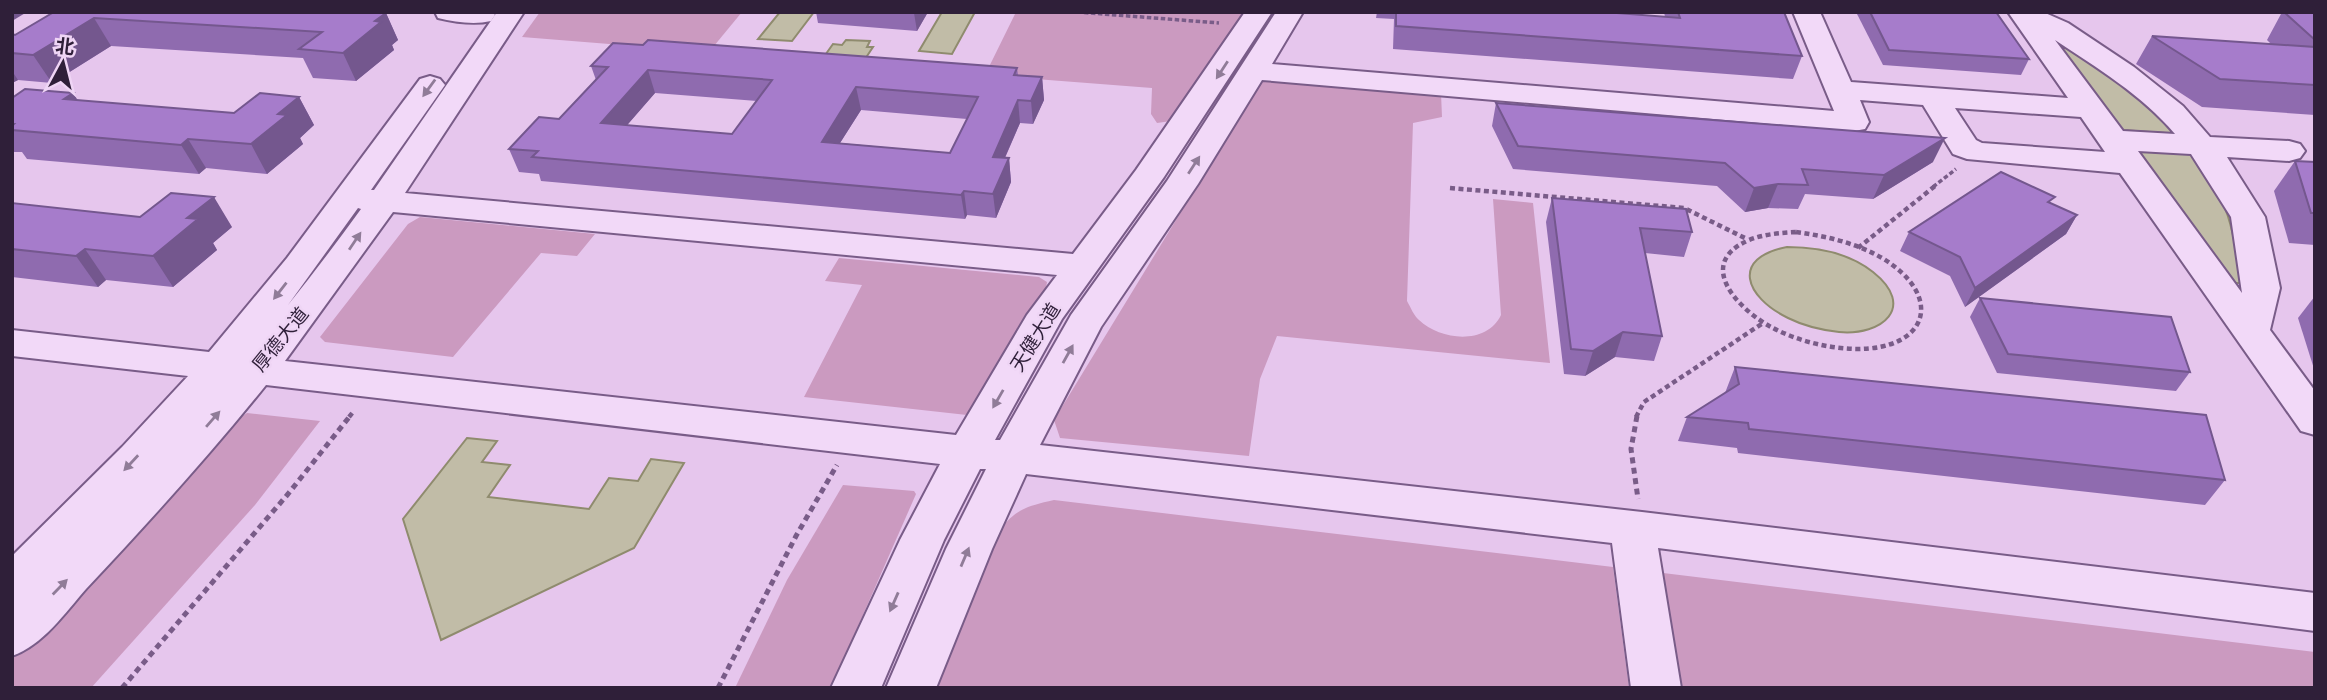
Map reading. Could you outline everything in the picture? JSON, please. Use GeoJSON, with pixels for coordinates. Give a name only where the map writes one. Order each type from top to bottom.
{"type":"FeatureCollection","features":[{"type":"Feature","properties":{"kind":"lane","name":"天健大道"},"geometry":{"type":"LineString","coordinates":[[911,688],[968,549],[1012,458],[1084,324],[1182,184],[1290,12]]}},
{"type":"Feature","properties":{"kind":"lane"},"geometry":{"type":"LineString","coordinates":[[1255,71],[1854,122],[1806,12]]}},
{"type":"Feature","properties":{"kind":"lane"},"geometry":{"type":"LineString","coordinates":[[2021,12],[2313,416]]}},
{"type":"Feature","properties":{"kind":"lane"},"geometry":{"type":"LineString","coordinates":[[2021,12],[2058,29],[2124,72],[2172,112],[2202,146],[2248,217],[2262,288],[2251,331]]}},
{"type":"Feature","properties":{"kind":"lane","name":"厚德大道"},"geometry":{"type":"LineString","coordinates":[[12,585],[235,370],[291,328],[481,13]]}},
{"type":"Feature","properties":{"kind":"lane","name":"天健大道"},"geometry":{"type":"LineString","coordinates":[[856,688],[922,540],[967,453],[1046,316],[1164,154],[1255,19]]}},
{"type":"Feature","properties":{"kind":"lane"},"geometry":{"type":"LineString","coordinates":[[1840,90],[2091,109]]}},
{"type":"Feature","properties":{"kind":"lane"},"geometry":{"type":"LineString","coordinates":[[1933,97],[1957,139],[1964,147],[1978,152],[2122,152],[2202,146],[2289,151]]}},
{"type":"Feature","properties":{"kind":"lane"},"geometry":{"type":"LineString","coordinates":[[366,200],[1083,265]]}},
{"type":"Feature","properties":{"kind":"lane"},"geometry":{"type":"LineString","coordinates":[[12,344],[1637,529],[2315,612]]}},
{"type":"Feature","properties":{"kind":"lane","name":"厚德大道"},"geometry":{"type":"LineString","coordinates":[[12,636],[117,529],[235,370]]}},
{"type":"Feature","properties":{"kind":"lane"},"geometry":{"type":"LineString","coordinates":[[1637,529],[1656,688]]}},
{"type":"Feature","properties":{"kind":"path"},"geometry":{"type":"LineString","coordinates":[[1077,12],[1255,19]]}},
{"type":"Feature","properties":{"kind":"path"},"geometry":{"type":"LineString","coordinates":[[1858,248],[1978,152]]}},
{"type":"Feature","properties":{"kind":"path"},"geometry":{"type":"LineString","coordinates":[[1450,188],[1684,208],[1747,239]]}},
{"type":"Feature","properties":{"kind":"path"},"geometry":{"type":"LineString","coordinates":[[1796,232],[1831,238],[1858,248],[1896,270],[1916,293],[1921,317],[1917,328],[1906,338],[1883,347],[1852,349],[1805,341],[1763,323],[1734,298],[1722,272],[1724,260],[1730,250],[1747,239],[1763,234],[1796,232]]}},
{"type":"Feature","properties":{"kind":"path"},"geometry":{"type":"LineString","coordinates":[[1637,529],[1630,435],[1633,418],[1644,402],[1763,323]]}},
{"type":"Feature","properties":{"kind":"path"},"geometry":{"type":"LineString","coordinates":[[122,688],[288,494],[374,386]]}},
{"type":"Feature","properties":{"kind":"path"},"geometry":{"type":"LineString","coordinates":[[718,688],[796,536],[851,440]]}},
{"type":"Feature","properties":{"kind":"shaded area"},"geometry":{"type":"Polygon","coordinates":[[[540,12],[742,12],[709,52],[522,37],[540,12]]]}},
{"type":"Feature","properties":{"kind":"shaded area"},"geometry":{"type":"Polygon","coordinates":[[[780,12],[814,12],[792,41],[758,39],[780,12]]]}},
{"type":"Feature","properties":{"kind":"shaded area"},"geometry":{"type":"Polygon","coordinates":[[[942,12],[975,12],[952,54],[919,51],[942,12]]]}},
{"type":"Feature","properties":{"kind":"shaded area"},"geometry":{"type":"Polygon","coordinates":[[[1016,12],[1243,12],[1198,84],[1171,121],[1157,123],[1151,114],[1152,88],[985,75],[1016,12]]]}},
{"type":"Feature","properties":{"kind":"shaded area"},"geometry":{"type":"Polygon","coordinates":[[[2047,29],[2077,45],[2180,134],[2121,130],[2047,29]]]}},
{"type":"Feature","properties":{"kind":"shaded area"},"geometry":{"type":"Polygon","coordinates":[[[846,40],[870,41],[867,47],[873,47],[857,71],[816,68],[833,44],[842,45],[846,40]]]}},
{"type":"Feature","properties":{"kind":"shaded area"},"geometry":{"type":"Polygon","coordinates":[[[1262,79],[1441,93],[1442,117],[1413,123],[1407,301],[1419,320],[1428,327],[1451,336],[1475,335],[1494,325],[1501,315],[1493,199],[1533,203],[1550,363],[1277,336],[1260,379],[1249,456],[1060,438],[1054,420],[1262,79]]]}},
{"type":"Feature","properties":{"kind":"shaded area"},"geometry":{"type":"Polygon","coordinates":[[[2138,151],[2195,154],[2215,185],[2228,215],[2240,283],[2235,283],[2138,151]]]}},
{"type":"Feature","properties":{"kind":"shaded area"},"geometry":{"type":"Polygon","coordinates":[[[420,217],[595,234],[577,256],[541,253],[453,357],[325,342],[320,337],[408,224],[420,217]]]}},
{"type":"Feature","properties":{"kind":"shaded area"},"geometry":{"type":"Polygon","coordinates":[[[1787,247],[1833,252],[1864,265],[1886,285],[1892,297],[1893,307],[1889,317],[1869,329],[1839,332],[1800,323],[1773,309],[1754,289],[1750,279],[1751,269],[1757,260],[1769,252],[1787,247]]]}},
{"type":"Feature","properties":{"kind":"shaded area"},"geometry":{"type":"Polygon","coordinates":[[[839,258],[1039,277],[1047,282],[1046,288],[967,415],[804,397],[862,285],[825,281],[839,258]]]}},
{"type":"Feature","properties":{"kind":"shaded area"},"geometry":{"type":"Polygon","coordinates":[[[247,413],[320,421],[255,505],[91,688],[12,688],[12,660],[247,413]]]}},
{"type":"Feature","properties":{"kind":"shaded area"},"geometry":{"type":"Polygon","coordinates":[[[467,438],[497,441],[482,462],[510,465],[488,497],[589,509],[609,478],[638,481],[651,459],[684,463],[634,548],[441,640],[403,519],[467,438]]]}},
{"type":"Feature","properties":{"kind":"shaded area"},"geometry":{"type":"Polygon","coordinates":[[[843,485],[914,491],[916,494],[831,688],[735,688],[787,580],[843,485]]]}},
{"type":"Feature","properties":{"kind":"shaded area"},"geometry":{"type":"Polygon","coordinates":[[[1054,500],[1613,567],[1629,688],[935,688],[995,535],[1020,511],[1054,500]]]}},
{"type":"Feature","properties":{"kind":"shaded area"},"geometry":{"type":"Polygon","coordinates":[[[1655,572],[2315,652],[2315,688],[1675,688],[1655,572]]]}},
{"type":"Feature","properties":{"kind":"building"},"geometry":{"type":"Polygon","coordinates":[[[54,12],[386,13],[375,21],[381,22],[343,53],[299,49],[322,32],[94,18],[33,55],[12,53],[12,34],[15,35],[54,12]]]}},
{"type":"Feature","properties":{"kind":"building"},"geometry":{"type":"Polygon","coordinates":[[[1396,12],[1604,12],[1680,18],[1678,12],[1784,12],[1802,56],[1396,26],[1396,12]]]}},
{"type":"Feature","properties":{"kind":"building"},"geometry":{"type":"Polygon","coordinates":[[[1870,12],[1996,12],[2029,59],[1889,50],[1870,12]]]}},
{"type":"Feature","properties":{"kind":"building"},"geometry":{"type":"Polygon","coordinates":[[[2284,12],[2315,12],[2315,40],[2284,12]]]}},
{"type":"Feature","properties":{"kind":"building"},"geometry":{"type":"Polygon","coordinates":[[[2152,36],[2315,47],[2315,85],[2220,79],[2152,36]]]}},
{"type":"Feature","properties":{"kind":"building"},"geometry":{"type":"Polygon","coordinates":[[[648,40],[1017,68],[1014,75],[1042,77],[1031,101],[1018,100],[993,157],[1009,158],[993,194],[964,191],[961,195],[532,157],[538,151],[509,149],[539,117],[559,119],[608,67],[591,66],[613,43],[643,45],[648,40]],[[648,70],[601,123],[732,134],[772,80],[648,70]],[[856,87],[822,142],[950,153],[978,97],[856,87]]]}},
{"type":"Feature","properties":{"kind":"building"},"geometry":{"type":"Polygon","coordinates":[[[25,89],[73,93],[64,99],[234,113],[260,93],[299,97],[278,114],[287,115],[251,144],[188,139],[181,145],[12,130],[12,98],[25,89]]]}},
{"type":"Feature","properties":{"kind":"building"},"geometry":{"type":"Polygon","coordinates":[[[1496,103],[1945,138],[1884,175],[1802,169],[1808,185],[1778,184],[1754,188],[1725,163],[1518,146],[1496,103]]]}},
{"type":"Feature","properties":{"kind":"building"},"geometry":{"type":"Polygon","coordinates":[[[2295,161],[2315,162],[2315,213],[2311,213],[2295,161]]]}},
{"type":"Feature","properties":{"kind":"building"},"geometry":{"type":"Polygon","coordinates":[[[2001,172],[2055,197],[2048,202],[2077,215],[1975,288],[1960,257],[1909,232],[2001,172]]]}},
{"type":"Feature","properties":{"kind":"building"},"geometry":{"type":"Polygon","coordinates":[[[171,193],[214,197],[187,218],[198,219],[153,256],[85,249],[76,256],[12,249],[12,203],[140,217],[171,193]]]}},
{"type":"Feature","properties":{"kind":"building"},"geometry":{"type":"Polygon","coordinates":[[[1552,198],[1686,209],[1692,232],[1640,228],[1662,336],[1623,332],[1593,351],[1571,349],[1552,198]]]}},
{"type":"Feature","properties":{"kind":"building"},"geometry":{"type":"Polygon","coordinates":[[[1980,298],[2171,317],[2190,372],[2008,354],[1980,298]]]}},
{"type":"Feature","properties":{"kind":"building"},"geometry":{"type":"Polygon","coordinates":[[[1735,367],[2206,415],[2225,480],[1749,429],[1748,423],[1687,417],[1739,384],[1735,367]]]}}]}
